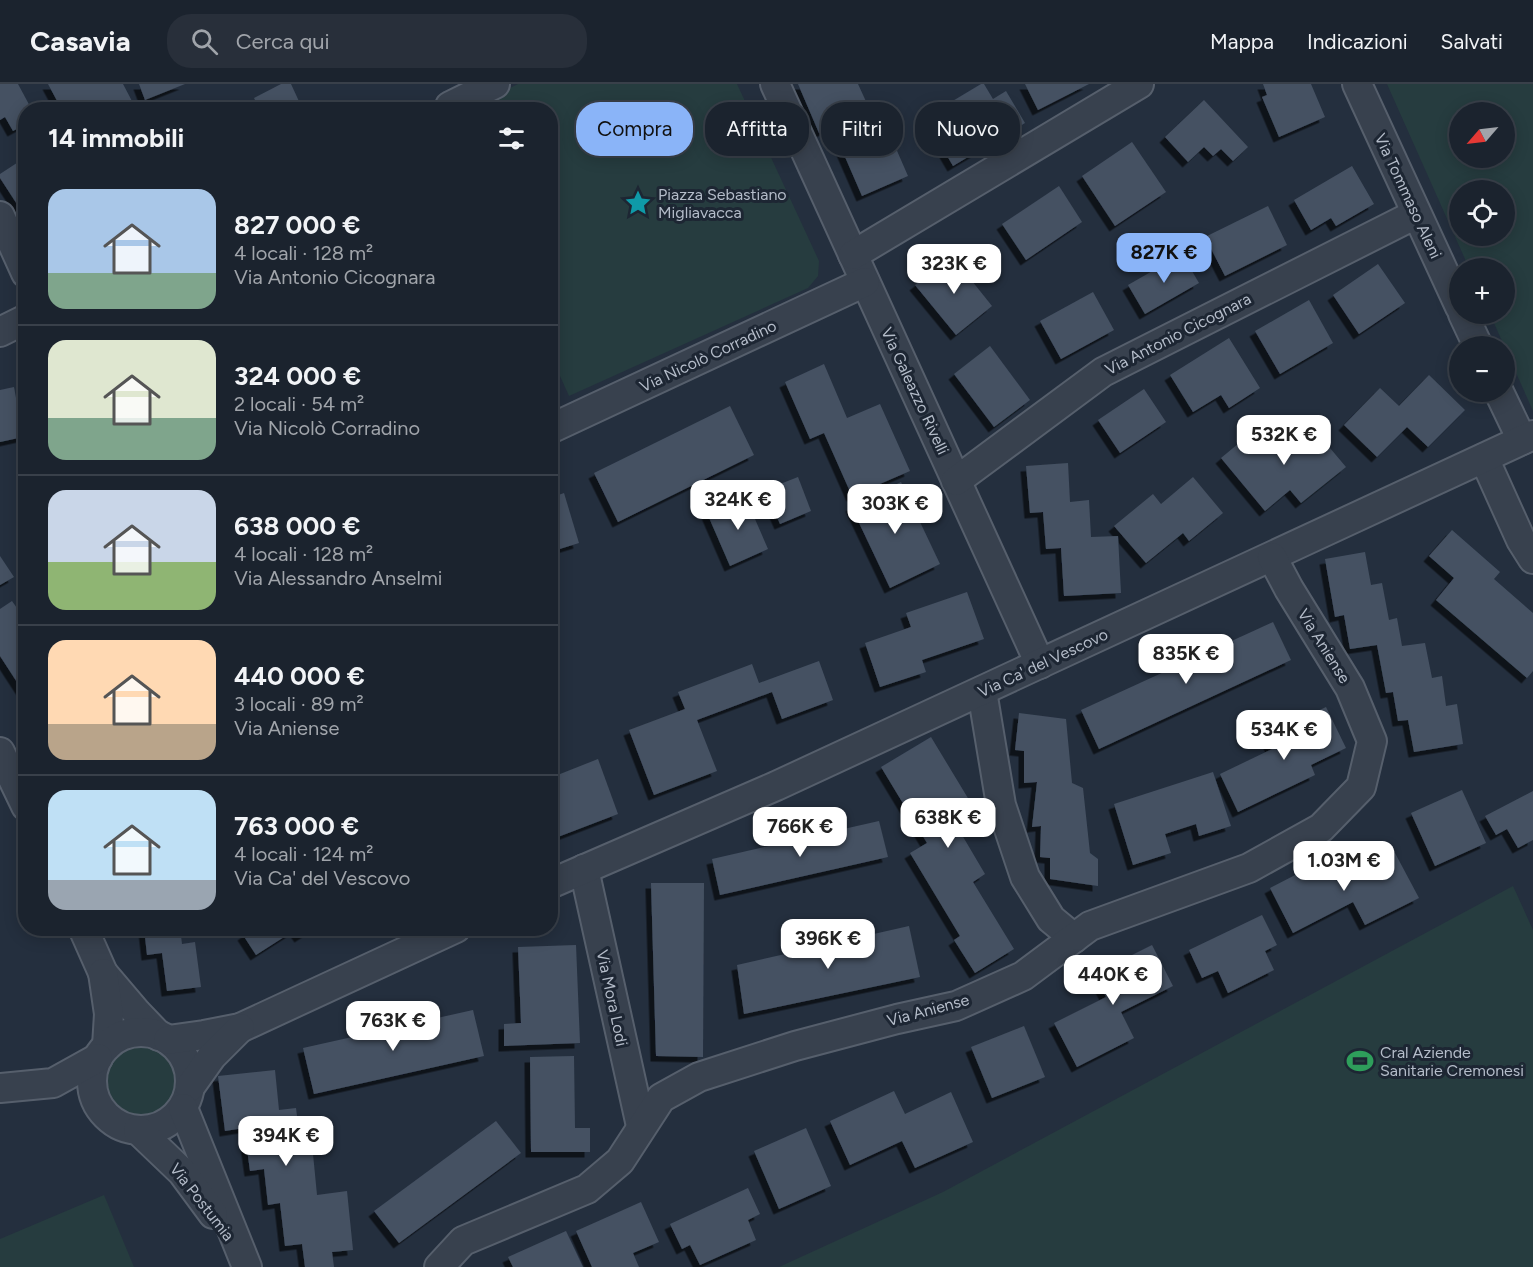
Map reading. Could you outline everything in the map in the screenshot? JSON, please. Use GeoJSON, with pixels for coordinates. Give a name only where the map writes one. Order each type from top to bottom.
{"type":"FeatureCollection","features":[{"type":"Feature","properties":{"kind":"street"},"geometry":{"type":"LineString","coordinates":[[448,100],[495,84]]}},
{"type":"Feature","properties":{"kind":"street"},"geometry":{"type":"LineString","coordinates":[[775,84],[866,282]]}},
{"type":"Feature","properties":{"kind":"street"},"geometry":{"type":"LineString","coordinates":[[853,255],[1139,84]]}},
{"type":"Feature","properties":{"kind":"street","name":"Via Tommaso Aleni"},"geometry":{"type":"LineString","coordinates":[[1357,84],[1449,284]]}},
{"type":"Feature","properties":{"kind":"street","name":"Via Antonio Cicognara"},"geometry":{"type":"LineString","coordinates":[[956,481],[1103,372],[1416,214]]}},
{"type":"Feature","properties":{"kind":"street"},"geometry":{"type":"LineString","coordinates":[[0,216],[18,255]]}},
{"type":"Feature","properties":{"kind":"street","name":"Via Galeazzo Rivelli"},"geometry":{"type":"LineString","coordinates":[[866,282],[1040,664]]}},
{"type":"Feature","properties":{"kind":"street","name":"Via Nicolò Corradino"},"geometry":{"type":"LineString","coordinates":[[558,425],[866,282]]}},
{"type":"Feature","properties":{"kind":"street"},"geometry":{"type":"LineString","coordinates":[[0,332],[18,323]]}},
{"type":"Feature","properties":{"kind":"street"},"geometry":{"type":"LineString","coordinates":[[1505,402],[1527,438]]}},
{"type":"Feature","properties":{"kind":"street","name":"Via Ca' del Vescovo"},"geometry":{"type":"LineString","coordinates":[[558,881],[776,786],[1527,438]]}},
{"type":"Feature","properties":{"kind":"street"},"geometry":{"type":"LineString","coordinates":[[1484,458],[1521,540],[1533,559]]}},
{"type":"Feature","properties":{"kind":"street","name":"Via Aniense"},"geometry":{"type":"LineString","coordinates":[[438,1267],[463,1241],[587,1189],[620,1161],[661,1098],[699,1077],[795,1046],[956,1006],[1023,976],[1090,926],[1249,868],[1321,828],[1361,787],[1372,741],[1350,688],[1272,557]]}},
{"type":"Feature","properties":{"kind":"street"},"geometry":{"type":"LineString","coordinates":[[982,691],[1000,804],[1025,877],[1051,919],[1074,938]]}},
{"type":"Feature","properties":{"kind":"street"},"geometry":{"type":"LineString","coordinates":[[0,752],[18,789]]}},
{"type":"Feature","properties":{"kind":"street","name":"Via Mora Lodi"},"geometry":{"type":"LineString","coordinates":[[584,869],[641,1126]]}},
{"type":"Feature","properties":{"kind":"street","name":"Via Postumia"},"geometry":{"type":"LineString","coordinates":[[87,936],[103,973],[137,1013],[178,1049],[186,1060],[190,1073],[186,1097],[242,1258]]}},
{"type":"Feature","properties":{"kind":"street"},"geometry":{"type":"LineString","coordinates":[[0,1088],[53,1083],[103,1052],[119,1037],[132,1033],[146,1032],[164,1038],[240,1028],[439,936]]}},
{"type":"Feature","properties":{"kind":"street"},"geometry":{"type":"LineString","coordinates":[[101,1109],[92,1084],[93,1071],[103,1052],[109,1014],[103,973]]}},
{"type":"Feature","properties":{"kind":"street"},"geometry":{"type":"LineString","coordinates":[[138,1130],[151,1130],[174,1118],[212,1056],[240,1028]]}},
{"type":"Feature","properties":{"kind":"street","name":"Via Postumia"},"geometry":{"type":"LineString","coordinates":[[53,1083],[101,1109],[111,1120],[123,1127],[138,1130],[182,1172],[242,1258]]}},
{"type":"Feature","properties":{"kind":"green space"},"geometry":{"type":"Polygon","coordinates":[[[518,84],[737,84],[745,102],[705,102],[705,156],[770,156],[819,261],[818,276],[808,288],[569,396],[558,372],[558,102],[482,102],[518,84]]]}},
{"type":"Feature","properties":{"kind":"green space"},"geometry":{"type":"Polygon","coordinates":[[[1387,84],[1533,84],[1533,411],[1515,370],[1515,336],[1500,336],[1494,324],[1515,324],[1515,258],[1465,258],[1459,246],[1515,246],[1515,180],[1449,180],[1449,223],[1387,84]]]}},
{"type":"Feature","properties":{"kind":"green space","name":"Cral Aziende Sanitarie Cremonesi"},"geometry":{"type":"Polygon","coordinates":[[[1513,886],[1533,930],[1533,1267],[779,1267],[943,1192],[1513,886]]]}},
{"type":"Feature","properties":{"kind":"green space"},"geometry":{"type":"Polygon","coordinates":[[[148,1046],[161,1052],[170,1061],[174,1067],[176,1081],[174,1095],[166,1106],[155,1114],[134,1116],[116,1106],[108,1095],[106,1074],[116,1056],[127,1048],[148,1046]]]}},
{"type":"Feature","properties":{"kind":"green space"},"geometry":{"type":"Polygon","coordinates":[[[104,1195],[134,1267],[0,1267],[0,1239],[104,1195]]]}},
{"type":"Feature","properties":{"kind":"building"},"geometry":{"type":"Polygon","coordinates":[[[0,84],[18,84],[28,102],[18,102],[18,128],[13,131],[5,117],[0,120],[0,84]]]}},
{"type":"Feature","properties":{"kind":"building"},"geometry":{"type":"Polygon","coordinates":[[[48,84],[123,84],[132,102],[58,102],[48,84]]]}},
{"type":"Feature","properties":{"kind":"building"},"geometry":{"type":"Polygon","coordinates":[[[139,84],[185,84],[145,100],[139,84]]]}},
{"type":"Feature","properties":{"kind":"building"},"geometry":{"type":"Polygon","coordinates":[[[281,84],[291,84],[299,102],[256,102],[254,98],[281,84]]]}},
{"type":"Feature","properties":{"kind":"building"},"geometry":{"type":"Polygon","coordinates":[[[798,84],[858,84],[866,102],[821,102],[821,132],[819,133],[809,110],[809,102],[806,102],[798,84]]]}},
{"type":"Feature","properties":{"kind":"building"},"geometry":{"type":"Polygon","coordinates":[[[984,84],[993,99],[1006,91],[1013,102],[951,102],[984,84]]]}},
{"type":"Feature","properties":{"kind":"building"},"geometry":{"type":"Polygon","coordinates":[[[1025,84],[1089,84],[1038,110],[1025,84]]]}},
{"type":"Feature","properties":{"kind":"building"},"geometry":{"type":"Polygon","coordinates":[[[1263,84],[1311,84],[1325,117],[1279,137],[1262,97],[1267,95],[1263,84]]]}},
{"type":"Feature","properties":{"kind":"building"},"geometry":{"type":"Polygon","coordinates":[[[1204,100],[1248,147],[1233,161],[1221,149],[1213,156],[1204,147],[1188,162],[1165,137],[1204,100]]]}},
{"type":"Feature","properties":{"kind":"building"},"geometry":{"type":"Polygon","coordinates":[[[1020,115],[1025,123],[1020,126],[1020,115]]]}},
{"type":"Feature","properties":{"kind":"building"},"geometry":{"type":"Polygon","coordinates":[[[1132,142],[1166,192],[1115,226],[1082,176],[1132,142]]]}},
{"type":"Feature","properties":{"kind":"building"},"geometry":{"type":"Polygon","coordinates":[[[845,156],[899,156],[908,176],[862,196],[845,156]]]}},
{"type":"Feature","properties":{"kind":"building"},"geometry":{"type":"Polygon","coordinates":[[[947,156],[970,156],[953,166],[947,156]]]}},
{"type":"Feature","properties":{"kind":"building"},"geometry":{"type":"Polygon","coordinates":[[[18,162],[18,206],[0,178],[0,174],[18,162]]]}},
{"type":"Feature","properties":{"kind":"building"},"geometry":{"type":"Polygon","coordinates":[[[1352,166],[1374,204],[1336,226],[1331,218],[1311,230],[1294,200],[1352,166]]]}},
{"type":"Feature","properties":{"kind":"building"},"geometry":{"type":"Polygon","coordinates":[[[1059,186],[1082,222],[1026,260],[1002,224],[1059,186]]]}},
{"type":"Feature","properties":{"kind":"building"},"geometry":{"type":"Polygon","coordinates":[[[1268,206],[1287,245],[1225,276],[1205,237],[1268,206]]]}},
{"type":"Feature","properties":{"kind":"building"},"geometry":{"type":"Polygon","coordinates":[[[1182,254],[1199,283],[1145,314],[1128,285],[1182,254]]]}},
{"type":"Feature","properties":{"kind":"building"},"geometry":{"type":"Polygon","coordinates":[[[952,256],[992,306],[956,335],[915,285],[952,256]]]}},
{"type":"Feature","properties":{"kind":"building"},"geometry":{"type":"Polygon","coordinates":[[[1378,264],[1405,303],[1359,334],[1333,295],[1378,264]]]}},
{"type":"Feature","properties":{"kind":"building"},"geometry":{"type":"Polygon","coordinates":[[[1093,292],[1114,330],[1061,359],[1040,321],[1093,292]]]}},
{"type":"Feature","properties":{"kind":"building"},"geometry":{"type":"Polygon","coordinates":[[[1309,300],[1333,343],[1280,374],[1255,331],[1309,300]]]}},
{"type":"Feature","properties":{"kind":"building"},"geometry":{"type":"Polygon","coordinates":[[[1229,338],[1260,388],[1229,408],[1221,395],[1193,412],[1170,375],[1229,338]]]}},
{"type":"Feature","properties":{"kind":"building"},"geometry":{"type":"Polygon","coordinates":[[[990,346],[1030,400],[994,427],[954,374],[990,346]]]}},
{"type":"Feature","properties":{"kind":"building"},"geometry":{"type":"Polygon","coordinates":[[[824,364],[847,418],[880,404],[910,471],[852,496],[824,433],[810,439],[785,382],[824,364]]]}},
{"type":"Feature","properties":{"kind":"building"},"geometry":{"type":"Polygon","coordinates":[[[1429,375],[1449,394],[1449,402],[1457,402],[1465,410],[1428,447],[1407,427],[1377,457],[1344,425],[1380,388],[1399,406],[1429,375]]]}},
{"type":"Feature","properties":{"kind":"building"},"geometry":{"type":"Polygon","coordinates":[[[14,387],[18,409],[18,438],[0,442],[0,390],[14,387]]]}},
{"type":"Feature","properties":{"kind":"building"},"geometry":{"type":"Polygon","coordinates":[[[1144,389],[1166,422],[1120,453],[1098,420],[1144,389]]]}},
{"type":"Feature","properties":{"kind":"building"},"geometry":{"type":"Polygon","coordinates":[[[730,406],[754,455],[618,522],[594,473],[730,406]]]}},
{"type":"Feature","properties":{"kind":"building"},"geometry":{"type":"Polygon","coordinates":[[[1308,422],[1346,467],[1301,503],[1290,490],[1265,511],[1221,458],[1256,429],[1274,451],[1308,422]]]}},
{"type":"Feature","properties":{"kind":"building"},"geometry":{"type":"Polygon","coordinates":[[[1068,463],[1070,502],[1089,500],[1091,537],[1118,536],[1121,593],[1064,596],[1061,548],[1046,549],[1043,512],[1030,513],[1026,466],[1068,463]]]}},
{"type":"Feature","properties":{"kind":"building"},"geometry":{"type":"Polygon","coordinates":[[[798,477],[811,511],[780,524],[765,490],[798,477]]]}},
{"type":"Feature","properties":{"kind":"building"},"geometry":{"type":"Polygon","coordinates":[[[1193,477],[1223,513],[1189,541],[1183,533],[1146,563],[1114,526],[1153,494],[1161,504],[1193,477]]]}},
{"type":"Feature","properties":{"kind":"building"},"geometry":{"type":"Polygon","coordinates":[[[901,482],[940,564],[890,588],[851,506],[901,482]]]}},
{"type":"Feature","properties":{"kind":"building"},"geometry":{"type":"Polygon","coordinates":[[[564,493],[579,543],[558,550],[558,495],[564,493]]]}},
{"type":"Feature","properties":{"kind":"building"},"geometry":{"type":"Polygon","coordinates":[[[745,496],[768,549],[730,566],[707,513],[745,496]]]}},
{"type":"Feature","properties":{"kind":"building"},"geometry":{"type":"Polygon","coordinates":[[[1452,530],[1500,572],[1494,579],[1533,613],[1533,671],[1527,678],[1436,600],[1454,578],[1429,556],[1452,530]]]}},
{"type":"Feature","properties":{"kind":"building"},"geometry":{"type":"Polygon","coordinates":[[[1365,552],[1371,585],[1382,583],[1389,620],[1397,618],[1402,646],[1425,643],[1432,678],[1442,676],[1446,706],[1457,704],[1463,744],[1414,752],[1408,720],[1398,721],[1393,692],[1386,693],[1377,645],[1350,649],[1344,615],[1335,617],[1325,559],[1365,552]]]}},
{"type":"Feature","properties":{"kind":"building"},"geometry":{"type":"Polygon","coordinates":[[[0,556],[14,577],[0,585],[0,556]]]}},
{"type":"Feature","properties":{"kind":"building"},"geometry":{"type":"Polygon","coordinates":[[[967,592],[984,639],[922,660],[926,672],[880,687],[865,643],[911,627],[906,613],[967,592]]]}},
{"type":"Feature","properties":{"kind":"building"},"geometry":{"type":"Polygon","coordinates":[[[12,601],[18,610],[18,684],[0,656],[0,609],[12,601]]]}},
{"type":"Feature","properties":{"kind":"building"},"geometry":{"type":"Polygon","coordinates":[[[1273,622],[1291,660],[1099,749],[1081,710],[1273,622]]]}},
{"type":"Feature","properties":{"kind":"building"},"geometry":{"type":"Polygon","coordinates":[[[819,661],[833,700],[782,719],[772,692],[697,720],[717,771],[654,795],[629,730],[685,709],[678,692],[752,664],[759,683],[819,661]]]}},
{"type":"Feature","properties":{"kind":"building"},"geometry":{"type":"Polygon","coordinates":[[[1326,707],[1346,748],[1311,765],[1315,775],[1238,812],[1220,774],[1272,749],[1268,742],[1296,729],[1293,723],[1326,707]]]}},
{"type":"Feature","properties":{"kind":"building"},"geometry":{"type":"Polygon","coordinates":[[[1019,713],[1066,719],[1072,783],[1083,788],[1090,853],[1098,859],[1098,886],[1050,879],[1050,858],[1040,857],[1041,826],[1032,827],[1037,782],[1024,783],[1024,751],[1015,750],[1019,713]]]}},
{"type":"Feature","properties":{"kind":"building"},"geometry":{"type":"Polygon","coordinates":[[[931,737],[983,823],[962,835],[985,874],[973,882],[1014,949],[975,973],[954,940],[960,936],[910,853],[927,843],[881,767],[931,737]]]}},
{"type":"Feature","properties":{"kind":"building"},"geometry":{"type":"Polygon","coordinates":[[[598,759],[618,814],[558,837],[558,775],[598,759]]]}},
{"type":"Feature","properties":{"kind":"building"},"geometry":{"type":"Polygon","coordinates":[[[1213,772],[1231,826],[1199,836],[1196,824],[1165,834],[1171,853],[1133,865],[1114,804],[1213,772]]]}},
{"type":"Feature","properties":{"kind":"building"},"geometry":{"type":"Polygon","coordinates":[[[1462,790],[1486,843],[1435,866],[1411,813],[1462,790]]]}},
{"type":"Feature","properties":{"kind":"building"},"geometry":{"type":"Polygon","coordinates":[[[1533,791],[1533,840],[1518,848],[1507,829],[1496,835],[1485,816],[1533,791]]]}},
{"type":"Feature","properties":{"kind":"building"},"geometry":{"type":"Polygon","coordinates":[[[879,821],[888,857],[720,895],[712,859],[879,821]]]}},
{"type":"Feature","properties":{"kind":"building"},"geometry":{"type":"Polygon","coordinates":[[[1395,853],[1419,898],[1365,925],[1353,902],[1293,933],[1270,888],[1330,857],[1342,881],[1395,853]]]}},
{"type":"Feature","properties":{"kind":"building"},"geometry":{"type":"Polygon","coordinates":[[[651,883],[704,883],[703,1057],[656,1056],[651,883]]]}},
{"type":"Feature","properties":{"kind":"building"},"geometry":{"type":"Polygon","coordinates":[[[1262,915],[1277,945],[1265,951],[1274,970],[1228,993],[1218,971],[1202,978],[1189,950],[1262,915]]]}},
{"type":"Feature","properties":{"kind":"building"},"geometry":{"type":"Polygon","coordinates":[[[909,926],[920,977],[744,1014],[737,965],[909,926]]]}},
{"type":"Feature","properties":{"kind":"building"},"geometry":{"type":"Polygon","coordinates":[[[145,936],[181,936],[182,944],[195,942],[201,987],[167,991],[162,953],[147,955],[145,936]]]}},
{"type":"Feature","properties":{"kind":"building"},"geometry":{"type":"Polygon","coordinates":[[[244,936],[286,936],[256,955],[244,936]]]}},
{"type":"Feature","properties":{"kind":"building"},"geometry":{"type":"Polygon","coordinates":[[[576,945],[580,1043],[504,1046],[504,1024],[521,1023],[518,947],[576,945]]]}},
{"type":"Feature","properties":{"kind":"building"},"geometry":{"type":"Polygon","coordinates":[[[1152,945],[1173,986],[1121,1012],[1134,1038],[1077,1067],[1054,1023],[1106,997],[1094,974],[1152,945]]]}},
{"type":"Feature","properties":{"kind":"building"},"geometry":{"type":"Polygon","coordinates":[[[473,1010],[484,1056],[314,1094],[303,1048],[473,1010]]]}},
{"type":"Feature","properties":{"kind":"building"},"geometry":{"type":"Polygon","coordinates":[[[1024,1026],[1045,1077],[992,1098],[971,1047],[1024,1026]]]}},
{"type":"Feature","properties":{"kind":"building"},"geometry":{"type":"Polygon","coordinates":[[[574,1056],[575,1128],[590,1128],[590,1152],[531,1152],[530,1057],[574,1056]]]}},
{"type":"Feature","properties":{"kind":"building"},"geometry":{"type":"Polygon","coordinates":[[[275,1070],[279,1110],[296,1108],[302,1155],[313,1154],[317,1195],[347,1191],[353,1250],[332,1252],[334,1267],[305,1267],[302,1244],[285,1246],[280,1203],[268,1205],[264,1169],[250,1171],[244,1128],[225,1131],[218,1076],[275,1070]]]}},
{"type":"Feature","properties":{"kind":"building"},"geometry":{"type":"Polygon","coordinates":[[[894,1091],[905,1114],[951,1092],[973,1142],[915,1168],[902,1141],[850,1165],[830,1121],[894,1091]]]}},
{"type":"Feature","properties":{"kind":"building"},"geometry":{"type":"Polygon","coordinates":[[[496,1121],[521,1153],[399,1243],[374,1211],[496,1121]]]}},
{"type":"Feature","properties":{"kind":"building"},"geometry":{"type":"Polygon","coordinates":[[[806,1128],[831,1186],[779,1209],[754,1151],[806,1128]]]}},
{"type":"Feature","properties":{"kind":"building"},"geometry":{"type":"Polygon","coordinates":[[[748,1188],[760,1214],[748,1220],[756,1240],[700,1265],[690,1245],[682,1249],[670,1224],[748,1188]]]}},
{"type":"Feature","properties":{"kind":"building"},"geometry":{"type":"Polygon","coordinates":[[[641,1202],[659,1242],[633,1253],[639,1267],[592,1267],[576,1231],[641,1202]]]}},
{"type":"Feature","properties":{"kind":"building"},"geometry":{"type":"Polygon","coordinates":[[[566,1231],[583,1267],[513,1267],[508,1257],[566,1231]]]}},
{"type":"Feature","properties":{"kind":"place","name":"Piazza Sebastiano Migliavacca"},"geometry":{"type":"Point","coordinates":[638,203]}},
{"type":"Feature","properties":{"kind":"place","name":"Cral Aziende Sanitarie Cremonesi"},"geometry":{"type":"Point","coordinates":[1360,1061]}}]}
